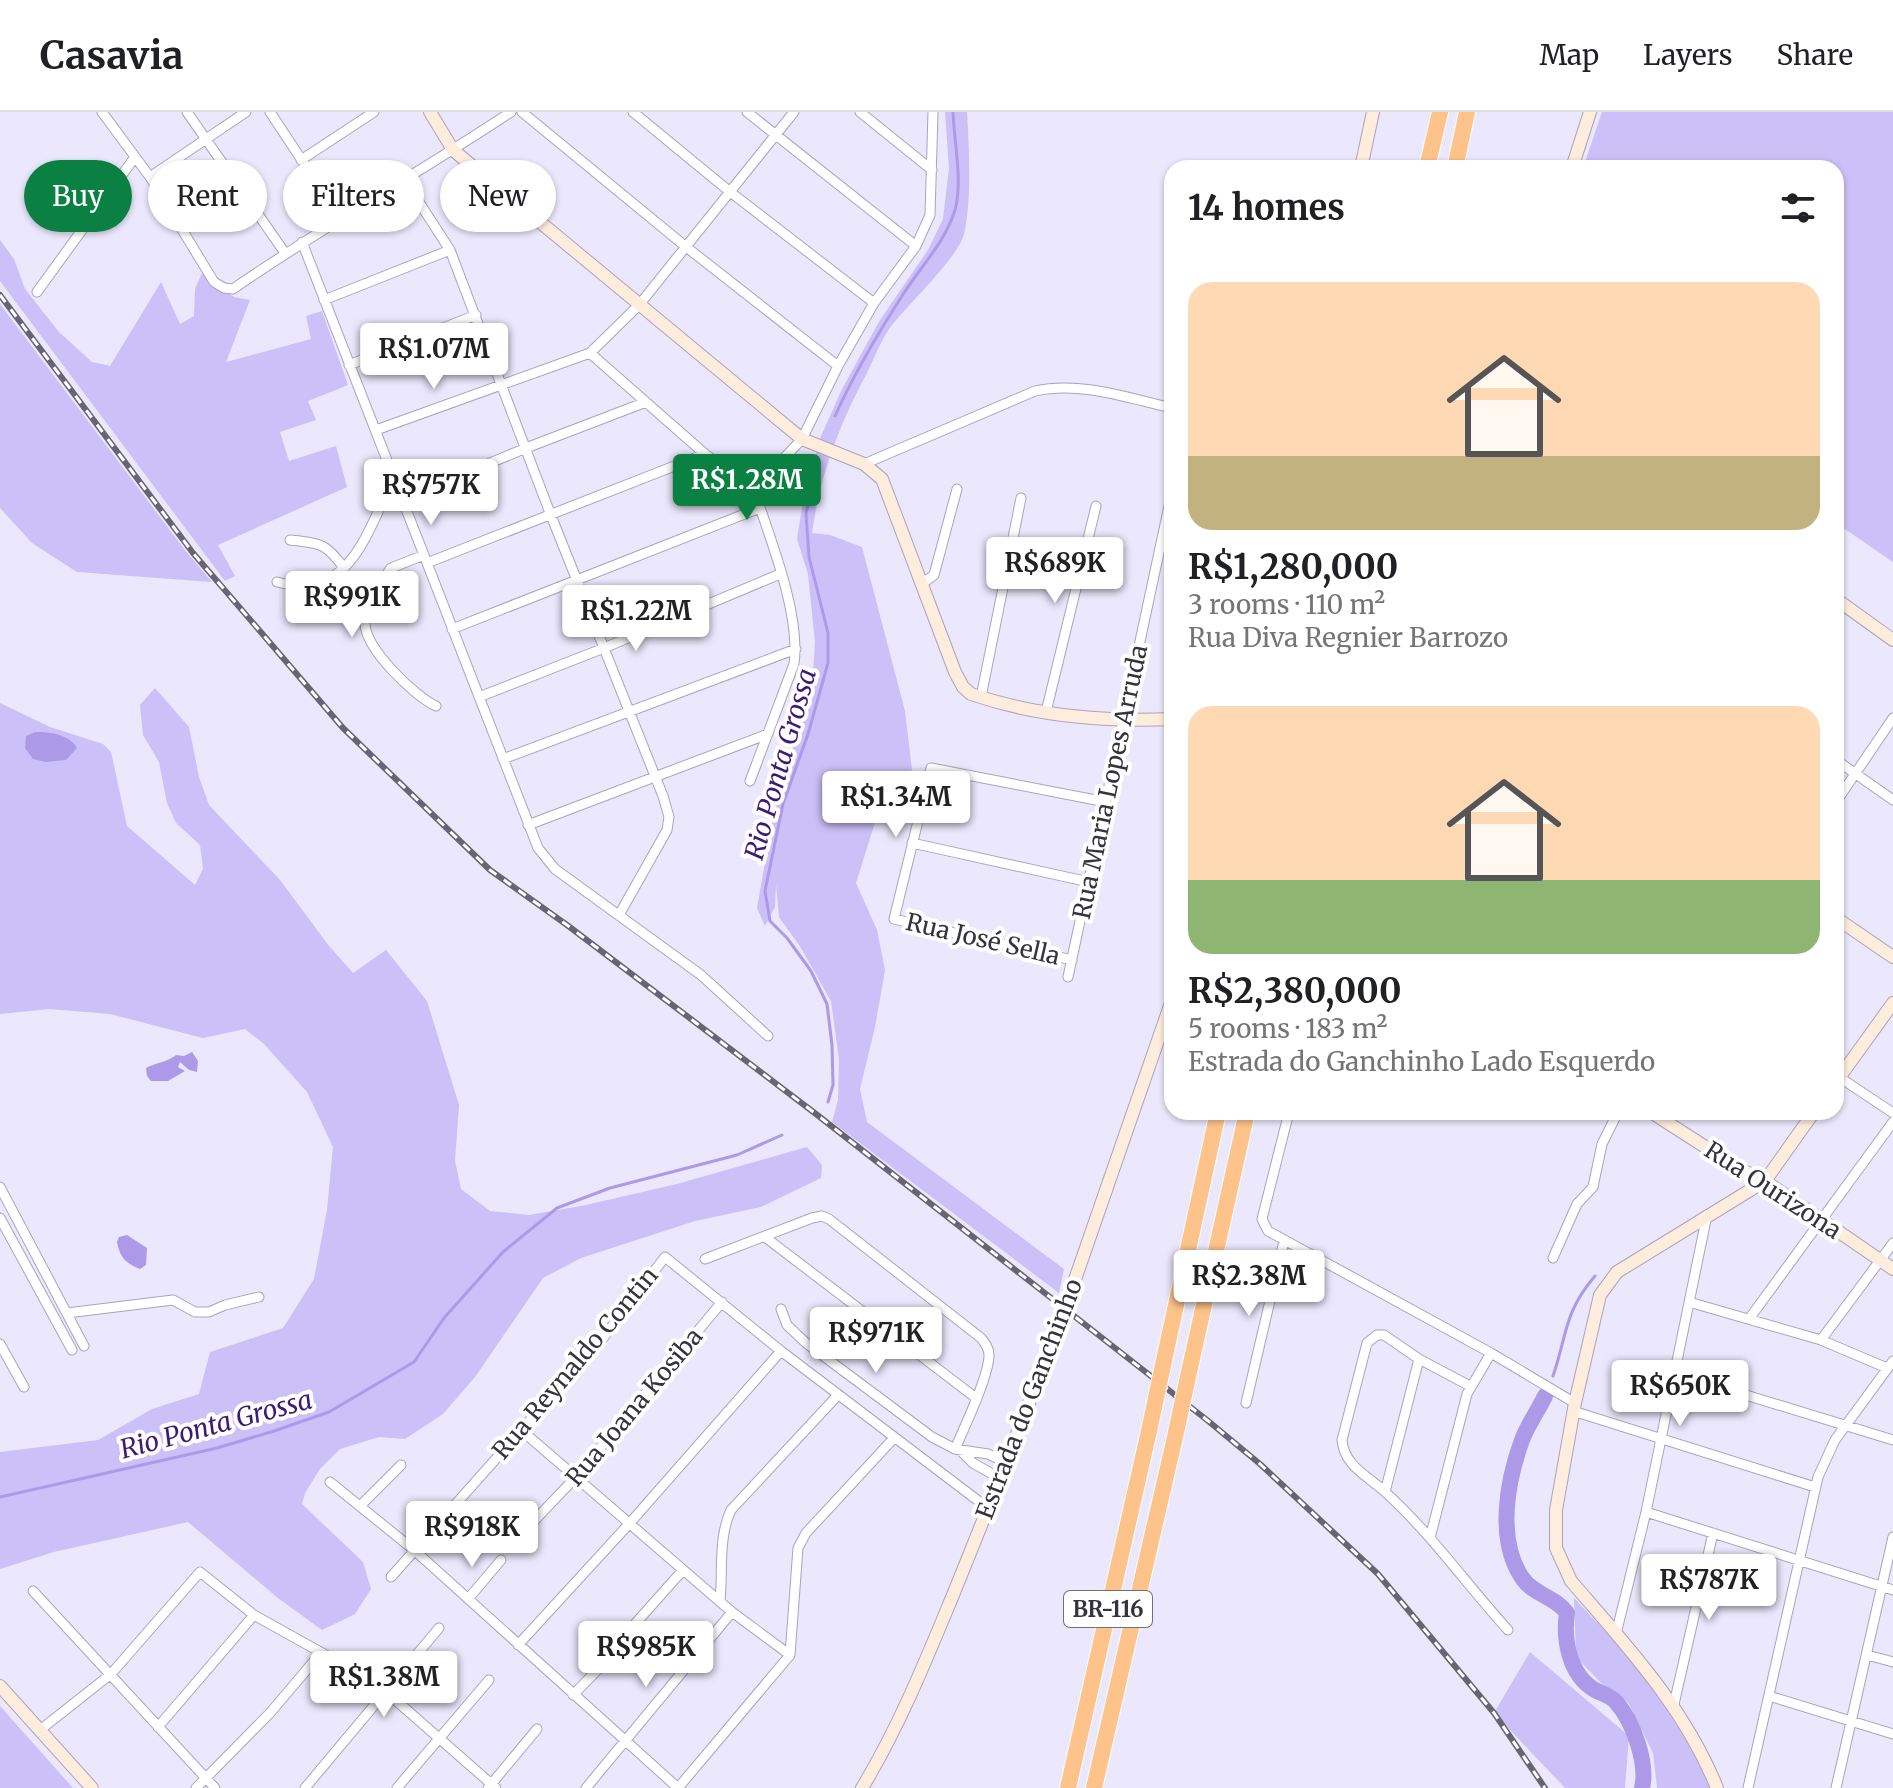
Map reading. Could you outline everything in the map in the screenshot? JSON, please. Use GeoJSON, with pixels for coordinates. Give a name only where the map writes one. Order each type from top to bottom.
{"type":"FeatureCollection","features":[{"type":"Feature","properties":{"kind":"highway"},"geometry":{"type":"LineString","coordinates":[[1429,160],[1440,112]]}},
{"type":"Feature","properties":{"kind":"highway"},"geometry":{"type":"LineString","coordinates":[[1457,160],[1467,112]]}},
{"type":"Feature","properties":{"kind":"highway","name":"BR-116"},"geometry":{"type":"LineString","coordinates":[[1068,1788],[1216,1120]]}},
{"type":"Feature","properties":{"kind":"highway","name":"BR-116"},"geometry":{"type":"LineString","coordinates":[[1094,1788],[1245,1120]]}},
{"type":"Feature","properties":{"kind":"street"},"geometry":{"type":"LineString","coordinates":[[102,112],[148,174]]}},
{"type":"Feature","properties":{"kind":"street"},"geometry":{"type":"LineString","coordinates":[[187,112],[285,253]]}},
{"type":"Feature","properties":{"kind":"street"},"geometry":{"type":"LineString","coordinates":[[174,160],[246,112]]}},
{"type":"Feature","properties":{"kind":"street"},"geometry":{"type":"LineString","coordinates":[[270,112],[301,160],[374,112]]}},
{"type":"Feature","properties":{"kind":"street"},"geometry":{"type":"LineString","coordinates":[[430,112],[453,150],[802,439],[864,464],[882,479],[955,672],[971,694],[1046,712],[1124,721],[1164,719]]}},
{"type":"Feature","properties":{"kind":"street"},"geometry":{"type":"LineString","coordinates":[[424,167],[511,112]]}},
{"type":"Feature","properties":{"kind":"street"},"geometry":{"type":"LineString","coordinates":[[522,112],[838,366]]}},
{"type":"Feature","properties":{"kind":"street"},"geometry":{"type":"LineString","coordinates":[[633,112],[874,303]]}},
{"type":"Feature","properties":{"kind":"street"},"geometry":{"type":"LineString","coordinates":[[747,112],[916,246]]}},
{"type":"Feature","properties":{"kind":"street"},"geometry":{"type":"LineString","coordinates":[[376,430],[590,353],[639,305],[794,112]]}},
{"type":"Feature","properties":{"kind":"street"},"geometry":{"type":"LineString","coordinates":[[860,112],[932,170]]}},
{"type":"Feature","properties":{"kind":"street"},"geometry":{"type":"LineString","coordinates":[[754,490],[802,439],[874,303],[916,246],[930,215],[933,112]]}},
{"type":"Feature","properties":{"kind":"street"},"geometry":{"type":"LineString","coordinates":[[1363,160],[1373,112]]}},
{"type":"Feature","properties":{"kind":"street"},"geometry":{"type":"LineString","coordinates":[[1575,160],[1590,112]]}},
{"type":"Feature","properties":{"kind":"street"},"geometry":{"type":"LineString","coordinates":[[37,292],[135,157]]}},
{"type":"Feature","properties":{"kind":"street"},"geometry":{"type":"LineString","coordinates":[[424,210],[450,250],[476,315],[550,513],[656,778],[669,823],[619,915]]}},
{"type":"Feature","properties":{"kind":"street"},"geometry":{"type":"LineString","coordinates":[[184,232],[214,282],[233,289],[318,232]]}},
{"type":"Feature","properties":{"kind":"street"},"geometry":{"type":"LineString","coordinates":[[302,242],[538,848],[555,869],[701,975],[768,1036]]}},
{"type":"Feature","properties":{"kind":"street"},"geometry":{"type":"LineString","coordinates":[[324,300],[450,250]]}},
{"type":"Feature","properties":{"kind":"street"},"geometry":{"type":"LineString","coordinates":[[349,365],[476,315]]}},
{"type":"Feature","properties":{"kind":"street"},"geometry":{"type":"LineString","coordinates":[[590,353],[705,454],[754,490],[790,607],[796,649],[794,664],[750,781]]}},
{"type":"Feature","properties":{"kind":"street"},"geometry":{"type":"LineString","coordinates":[[864,464],[1035,391],[1054,387],[1076,386],[1164,406]]}},
{"type":"Feature","properties":{"kind":"street"},"geometry":{"type":"LineString","coordinates":[[404,499],[646,402]]}},
{"type":"Feature","properties":{"kind":"street"},"geometry":{"type":"LineString","coordinates":[[436,706],[424,701],[394,674],[364,625],[366,614],[391,568],[425,559],[705,454]]}},
{"type":"Feature","properties":{"kind":"street"},"geometry":{"type":"LineString","coordinates":[[277,582],[292,586],[308,585],[328,580],[344,568],[358,554],[389,488],[396,480]]}},
{"type":"Feature","properties":{"kind":"street"},"geometry":{"type":"LineString","coordinates":[[923,583],[934,575],[957,489]]}},
{"type":"Feature","properties":{"kind":"street"},"geometry":{"type":"LineString","coordinates":[[981,697],[1021,498]]}},
{"type":"Feature","properties":{"kind":"street"},"geometry":{"type":"LineString","coordinates":[[1046,712],[1096,506]]}},
{"type":"Feature","properties":{"kind":"street"},"geometry":{"type":"LineString","coordinates":[[452,629],[760,508]]}},
{"type":"Feature","properties":{"kind":"street","name":"Rua Maria Lopes Arruda"},"geometry":{"type":"LineString","coordinates":[[1068,977],[1164,530]]}},
{"type":"Feature","properties":{"kind":"street"},"geometry":{"type":"LineString","coordinates":[[290,540],[320,543],[332,551],[344,568]]}},
{"type":"Feature","properties":{"kind":"street"},"geometry":{"type":"LineString","coordinates":[[479,697],[780,574]]}},
{"type":"Feature","properties":{"kind":"street"},"geometry":{"type":"LineString","coordinates":[[1844,605],[1893,640]]}},
{"type":"Feature","properties":{"kind":"street"},"geometry":{"type":"LineString","coordinates":[[503,759],[796,649]]}},
{"type":"Feature","properties":{"kind":"street"},"geometry":{"type":"LineString","coordinates":[[1844,790],[1893,718]]}},
{"type":"Feature","properties":{"kind":"street"},"geometry":{"type":"LineString","coordinates":[[528,825],[768,734]]}},
{"type":"Feature","properties":{"kind":"street"},"geometry":{"type":"LineString","coordinates":[[1844,766],[1893,800]]}},
{"type":"Feature","properties":{"kind":"street"},"geometry":{"type":"LineString","coordinates":[[1089,882],[912,843],[931,768],[1106,802]]}},
{"type":"Feature","properties":{"kind":"street","name":"Rua José Sella"},"geometry":{"type":"LineString","coordinates":[[912,843],[894,919],[1072,960]]}},
{"type":"Feature","properties":{"kind":"street"},"geometry":{"type":"LineString","coordinates":[[1844,923],[1893,957]]}},
{"type":"Feature","properties":{"kind":"street"},"geometry":{"type":"LineString","coordinates":[[1844,1069],[1893,1003]]}},
{"type":"Feature","properties":{"kind":"street","name":"Estrada do Ganchinho"},"geometry":{"type":"LineString","coordinates":[[862,1788],[903,1712],[1001,1479],[1071,1291],[1164,1023]]}},
{"type":"Feature","properties":{"kind":"street"},"geometry":{"type":"LineString","coordinates":[[1844,1082],[1893,1113]]}},
{"type":"Feature","properties":{"kind":"street"},"geometry":{"type":"LineString","coordinates":[[1287,1120],[1262,1219],[1268,1231],[1491,1353],[1574,1407],[1660,1440],[1815,1487]]}},
{"type":"Feature","properties":{"kind":"street"},"geometry":{"type":"LineString","coordinates":[[1553,1258],[1577,1204],[1593,1187],[1602,1144],[1614,1120]]}},
{"type":"Feature","properties":{"kind":"street","name":"Rua Ourizona"},"geometry":{"type":"LineString","coordinates":[[1663,1120],[1738,1168],[1765,1181],[1893,1269]]}},
{"type":"Feature","properties":{"kind":"street"},"geometry":{"type":"LineString","coordinates":[[1717,1788],[1703,1753],[1674,1704],[1571,1581],[1556,1548],[1556,1510],[1574,1407],[1600,1295],[1606,1283],[1617,1272],[1765,1181],[1808,1120]]}},
{"type":"Feature","properties":{"kind":"street"},"geometry":{"type":"LineString","coordinates":[[1749,1319],[1893,1122]]}},
{"type":"Feature","properties":{"kind":"street"},"geometry":{"type":"LineString","coordinates":[[0,1187],[84,1346]]}},
{"type":"Feature","properties":{"kind":"street"},"geometry":{"type":"LineString","coordinates":[[1616,1634],[1646,1512],[1708,1215]]}},
{"type":"Feature","properties":{"kind":"street"},"geometry":{"type":"LineString","coordinates":[[705,1259],[812,1218],[822,1216],[829,1219],[981,1338],[989,1355],[958,1451]]}},
{"type":"Feature","properties":{"kind":"street"},"geometry":{"type":"LineString","coordinates":[[0,1218],[72,1350]]}},
{"type":"Feature","properties":{"kind":"street"},"geometry":{"type":"LineString","coordinates":[[765,1237],[976,1398]]}},
{"type":"Feature","properties":{"kind":"street"},"geometry":{"type":"LineString","coordinates":[[1246,1403],[1284,1241]]}},
{"type":"Feature","properties":{"kind":"street"},"geometry":{"type":"LineString","coordinates":[[1821,1340],[1893,1243]]}},
{"type":"Feature","properties":{"kind":"street","name":"Rua Reynaldo Contin"},"geometry":{"type":"LineString","coordinates":[[391,1577],[603,1338],[665,1257],[722,1302]]}},
{"type":"Feature","properties":{"kind":"street"},"geometry":{"type":"LineString","coordinates":[[67,1313],[173,1300],[195,1312],[209,1312],[259,1297]]}},
{"type":"Feature","properties":{"kind":"street"},"geometry":{"type":"LineString","coordinates":[[722,1302],[781,1351],[989,1509]]}},
{"type":"Feature","properties":{"kind":"street","name":"Rua Joana Kosiba"},"geometry":{"type":"LineString","coordinates":[[511,1545],[575,1478],[722,1302]]}},
{"type":"Feature","properties":{"kind":"street"},"geometry":{"type":"LineString","coordinates":[[1689,1302],[1821,1340],[1890,1364],[1835,1440],[1815,1487],[1748,1788]]}},
{"type":"Feature","properties":{"kind":"street"},"geometry":{"type":"LineString","coordinates":[[781,1309],[787,1325],[806,1343],[932,1437],[1001,1479]]}},
{"type":"Feature","properties":{"kind":"street"},"geometry":{"type":"LineString","coordinates":[[1470,1386],[1419,1359],[1384,1335],[1377,1335],[1367,1343],[1342,1440],[1343,1452],[1348,1461],[1385,1492],[1430,1538],[1508,1630]]}},
{"type":"Feature","properties":{"kind":"street"},"geometry":{"type":"LineString","coordinates":[[0,1344],[24,1387]]}},
{"type":"Feature","properties":{"kind":"street"},"geometry":{"type":"LineString","coordinates":[[518,1645],[781,1351]]}},
{"type":"Feature","properties":{"kind":"street"},"geometry":{"type":"LineString","coordinates":[[1430,1538],[1470,1386],[1491,1353]]}},
{"type":"Feature","properties":{"kind":"street"},"geometry":{"type":"LineString","coordinates":[[1385,1492],[1419,1359]]}},
{"type":"Feature","properties":{"kind":"street"},"geometry":{"type":"LineString","coordinates":[[1674,1373],[1893,1440]]}},
{"type":"Feature","properties":{"kind":"street"},"geometry":{"type":"LineString","coordinates":[[720,1602],[723,1533],[731,1510],[838,1395]]}},
{"type":"Feature","properties":{"kind":"street"},"geometry":{"type":"LineString","coordinates":[[520,1429],[720,1602],[790,1655]]}},
{"type":"Feature","properties":{"kind":"street"},"geometry":{"type":"LineString","coordinates":[[330,1482],[414,1550],[678,1788],[790,1655],[798,1548],[806,1533],[894,1438]]}},
{"type":"Feature","properties":{"kind":"street"},"geometry":{"type":"LineString","coordinates":[[958,1451],[979,1452],[1007,1463]]}},
{"type":"Feature","properties":{"kind":"street"},"geometry":{"type":"LineString","coordinates":[[973,1463],[978,1461],[979,1452]]}},
{"type":"Feature","properties":{"kind":"street"},"geometry":{"type":"LineString","coordinates":[[361,1505],[401,1465]]}},
{"type":"Feature","properties":{"kind":"street"},"geometry":{"type":"LineString","coordinates":[[1646,1512],[1893,1590]]}},
{"type":"Feature","properties":{"kind":"street"},"geometry":{"type":"LineString","coordinates":[[1674,1704],[1713,1533]]}},
{"type":"Feature","properties":{"kind":"street"},"geometry":{"type":"LineString","coordinates":[[1836,1788],[1893,1537]]}},
{"type":"Feature","properties":{"kind":"street"},"geometry":{"type":"LineString","coordinates":[[468,1599],[501,1560]]}},
{"type":"Feature","properties":{"kind":"street"},"geometry":{"type":"LineString","coordinates":[[618,1643],[683,1570]]}},
{"type":"Feature","properties":{"kind":"street"},"geometry":{"type":"LineString","coordinates":[[40,1730],[111,1674],[200,1572],[254,1615],[376,1683],[492,1787],[537,1729]]}},
{"type":"Feature","properties":{"kind":"street"},"geometry":{"type":"LineString","coordinates":[[33,1591],[215,1788]]}},
{"type":"Feature","properties":{"kind":"street"},"geometry":{"type":"LineString","coordinates":[[586,1788],[732,1612]]}},
{"type":"Feature","properties":{"kind":"street"},"geometry":{"type":"LineString","coordinates":[[158,1727],[254,1615]]}},
{"type":"Feature","properties":{"kind":"street"},"geometry":{"type":"LineString","coordinates":[[305,1788],[439,1628]]}},
{"type":"Feature","properties":{"kind":"street"},"geometry":{"type":"LineString","coordinates":[[196,1788],[270,1713],[320,1654]]}},
{"type":"Feature","properties":{"kind":"street"},"geometry":{"type":"LineString","coordinates":[[1867,1655],[1893,1662]]}},
{"type":"Feature","properties":{"kind":"street"},"geometry":{"type":"LineString","coordinates":[[573,1695],[606,1661]]}},
{"type":"Feature","properties":{"kind":"street"},"geometry":{"type":"LineString","coordinates":[[397,1788],[489,1680]]}},
{"type":"Feature","properties":{"kind":"street"},"geometry":{"type":"LineString","coordinates":[[0,1686],[92,1788]]}},
{"type":"Feature","properties":{"kind":"street"},"geometry":{"type":"LineString","coordinates":[[1769,1696],[1893,1734]]}},
{"type":"Feature","properties":{"kind":"shaded area"},"geometry":{"type":"Polygon","coordinates":[[[945,112],[967,112],[969,190],[964,234],[952,256],[883,339],[832,451],[812,533],[830,535],[862,547],[905,711],[912,770],[877,816],[856,883],[877,930],[885,970],[860,1089],[867,1122],[1064,1269],[1059,1293],[832,1122],[838,1100],[839,1059],[831,1001],[779,917],[776,884],[775,907],[765,926],[757,908],[773,817],[813,674],[815,642],[808,574],[797,539],[805,489],[821,436],[842,389],[880,320],[928,250],[943,219],[949,168],[945,112]]]}},
{"type":"Feature","properties":{"kind":"shaded area"},"geometry":{"type":"Polygon","coordinates":[[[1602,112],[1893,112],[1893,562],[1844,528],[1844,160],[1586,160],[1602,112]]]}},
{"type":"Feature","properties":{"kind":"shaded area"},"geometry":{"type":"Polygon","coordinates":[[[0,240],[14,259],[25,289],[59,332],[92,362],[110,366],[161,282],[180,324],[194,316],[195,289],[202,273],[234,297],[250,300],[226,362],[311,339],[306,316],[322,311],[348,385],[308,401],[316,420],[280,432],[289,461],[336,446],[347,487],[218,545],[235,576],[225,581],[0,281],[0,240]]]}},
{"type":"Feature","properties":{"kind":"shaded area"},"geometry":{"type":"Polygon","coordinates":[[[0,304],[212,582],[77,572],[32,543],[0,508],[0,304]]]}},
{"type":"Feature","properties":{"kind":"shaded area"},"geometry":{"type":"Polygon","coordinates":[[[155,688],[189,727],[199,777],[209,805],[280,880],[329,946],[353,973],[386,950],[427,1001],[459,1105],[455,1161],[461,1189],[490,1211],[529,1215],[586,1205],[677,1184],[807,1147],[822,1165],[821,1178],[761,1207],[695,1221],[581,1258],[543,1278],[475,1377],[443,1414],[405,1439],[379,1437],[340,1449],[320,1469],[302,1504],[363,1562],[371,1589],[355,1614],[322,1630],[278,1598],[188,1522],[54,1552],[0,1569],[0,1452],[98,1440],[152,1409],[199,1394],[210,1352],[283,1328],[314,1279],[327,1210],[333,1147],[307,1092],[264,1044],[245,1029],[203,1038],[110,1014],[49,1009],[0,1014],[0,703],[50,727],[103,744],[111,752],[127,826],[195,885],[203,869],[200,845],[176,823],[167,803],[159,762],[143,735],[140,705],[155,688]]]}},
{"type":"Feature","properties":{"kind":"shaded area"},"geometry":{"type":"Polygon","coordinates":[[[35,732],[64,737],[77,748],[66,760],[46,762],[33,759],[25,748],[26,736],[35,732]]]}},
{"type":"Feature","properties":{"kind":"shaded area"},"geometry":{"type":"Polygon","coordinates":[[[192,1052],[198,1061],[197,1072],[180,1062],[178,1067],[185,1071],[168,1081],[151,1081],[147,1076],[146,1068],[176,1055],[184,1056],[192,1052]]]}},
{"type":"Feature","properties":{"kind":"shaded area"},"geometry":{"type":"Polygon","coordinates":[[[127,1235],[147,1248],[146,1265],[140,1269],[127,1262],[120,1252],[119,1237],[127,1235]]]}},
{"type":"Feature","properties":{"kind":"shaded area"},"geometry":{"type":"Polygon","coordinates":[[[1574,1598],[1672,1710],[1701,1761],[1711,1788],[1657,1788],[1653,1753],[1629,1704],[1602,1684],[1576,1657],[1574,1598]]]}},
{"type":"Feature","properties":{"kind":"shaded area"},"geometry":{"type":"Polygon","coordinates":[[[1530,1652],[1629,1736],[1625,1788],[1565,1788],[1494,1713],[1530,1652]]]}},
{"type":"Feature","properties":{"kind":"shaded area"},"geometry":{"type":"Polygon","coordinates":[[[0,1706],[73,1788],[0,1788],[0,1706]]]}},
{"type":"Feature","properties":{"kind":"waterway","name":"Rio Ponta Grossa"},"geometry":{"type":"LineString","coordinates":[[835,416],[876,338],[951,222],[958,186],[953,112]]}},
{"type":"Feature","properties":{"kind":"waterway","name":"Rio Ponta Grossa"},"geometry":{"type":"LineString","coordinates":[[817,467],[806,513],[809,557],[828,633],[828,663],[808,734],[783,804],[765,891],[770,921],[811,971],[827,1004],[833,1085],[828,1102]]}},
{"type":"Feature","properties":{"kind":"waterway","name":"Rio Ponta Grossa"},"geometry":{"type":"LineString","coordinates":[[0,1497],[217,1448],[329,1412],[414,1362],[444,1318],[503,1252],[557,1208],[610,1188],[737,1155],[782,1135]]}},
{"type":"Feature","properties":{"kind":"waterway"},"geometry":{"type":"LineString","coordinates":[[1553,1376],[1577,1301],[1595,1276]]}},
{"type":"Feature","properties":{"kind":"waterway"},"geometry":{"type":"LineString","coordinates":[[1545,1396],[1524,1434],[1512,1474],[1507,1511],[1509,1547],[1523,1579],[1567,1613],[1567,1645],[1579,1675],[1595,1690],[1614,1700],[1628,1720],[1641,1755],[1642,1788]]}},
{"type":"Feature","properties":{"kind":"railway"},"geometry":{"type":"LineString","coordinates":[[0,295],[193,553],[343,728],[490,870],[816,1114],[1260,1464],[1378,1574],[1494,1713],[1545,1788]]}}]}
